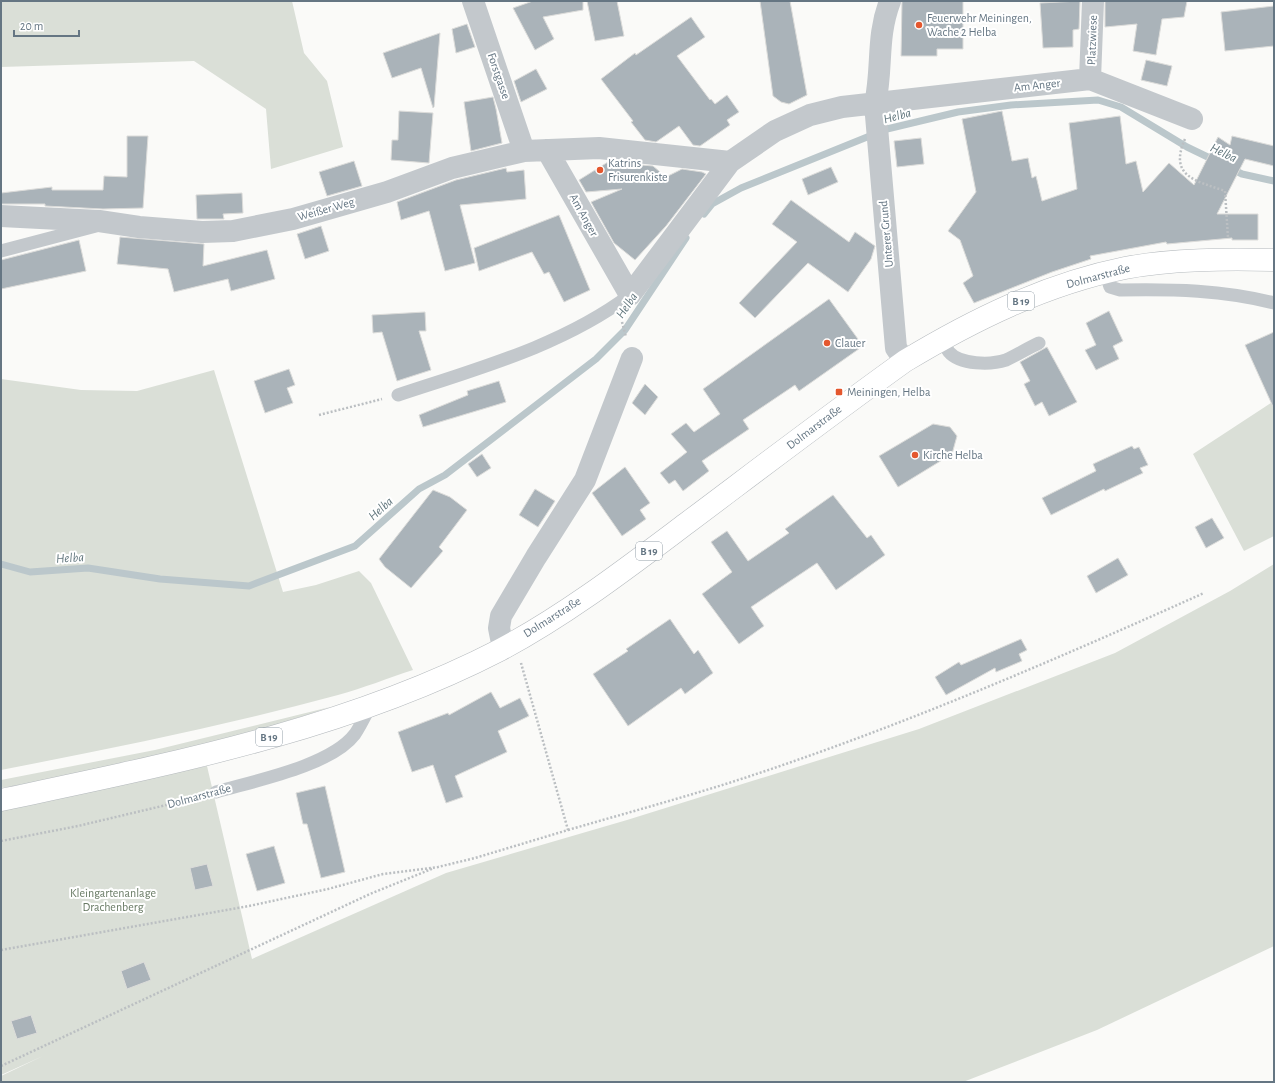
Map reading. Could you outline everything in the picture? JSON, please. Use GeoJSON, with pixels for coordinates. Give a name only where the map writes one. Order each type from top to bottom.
{"type":"FeatureCollection","features":[{"type":"Feature","properties":{"kind":"main road","name":"Dolmarstraße"},"geometry":{"type":"LineString","coordinates":[[1,800],[165,765],[285,733],[371,705],[434,681],[509,645],[621,572],[905,361],[941,339],[991,314],[1053,288],[1105,272],[1149,264],[1229,259],[1274,260]]}},
{"type":"Feature","properties":{"kind":"street","name":"Forstgasse"},"geometry":{"type":"LineString","coordinates":[[473,1],[524,151]]}},
{"type":"Feature","properties":{"kind":"street"},"geometry":{"type":"LineString","coordinates":[[876,112],[879,86],[879,45],[883,19],[890,1]]}},
{"type":"Feature","properties":{"kind":"street","name":"Platzwiese"},"geometry":{"type":"LineString","coordinates":[[1090,79],[1093,1]]}},
{"type":"Feature","properties":{"kind":"street","name":"Am Anger"},"geometry":{"type":"LineString","coordinates":[[547,150],[630,295],[730,162],[775,131],[810,115],[842,107],[876,112],[1090,79],[1190,126]]}},
{"type":"Feature","properties":{"kind":"street","name":"Unterer Grund"},"geometry":{"type":"LineString","coordinates":[[876,112],[896,348],[905,361]]}},
{"type":"Feature","properties":{"kind":"street"},"geometry":{"type":"LineString","coordinates":[[547,150],[599,148],[730,162]]}},
{"type":"Feature","properties":{"kind":"street","name":"Weißer Weg"},"geometry":{"type":"LineString","coordinates":[[1,216],[99,221],[195,232],[233,231],[293,219],[387,192],[452,168],[524,151],[547,150]]}},
{"type":"Feature","properties":{"kind":"street"},"geometry":{"type":"LineString","coordinates":[[509,645],[499,628],[502,616],[536,557],[585,480],[632,358]]}},
{"type":"Feature","properties":{"kind":"lane"},"geometry":{"type":"LineString","coordinates":[[1,250],[94,227],[98,225],[99,221]]}},
{"type":"Feature","properties":{"kind":"lane"},"geometry":{"type":"LineString","coordinates":[[1105,272],[1110,287],[1120,290],[1199,290],[1223,292],[1274,303]]}},
{"type":"Feature","properties":{"kind":"lane"},"geometry":{"type":"LineString","coordinates":[[398,395],[492,363],[540,344],[585,324],[630,295]]}},
{"type":"Feature","properties":{"kind":"lane"},"geometry":{"type":"LineString","coordinates":[[941,339],[950,353],[964,361],[992,362],[1005,360],[1039,343]]}},
{"type":"Feature","properties":{"kind":"lane","name":"Dolmarstraße"},"geometry":{"type":"LineString","coordinates":[[216,792],[315,763],[340,748],[355,735],[371,705]]}},
{"type":"Feature","properties":{"kind":"path"},"geometry":{"type":"LineString","coordinates":[[1190,126],[1180,151],[1181,164],[1186,175],[1195,182],[1226,191],[1229,259]]}},
{"type":"Feature","properties":{"kind":"path"},"geometry":{"type":"LineString","coordinates":[[623,324],[626,338]]}},
{"type":"Feature","properties":{"kind":"path"},"geometry":{"type":"LineString","coordinates":[[319,415],[398,395]]}},
{"type":"Feature","properties":{"kind":"path"},"geometry":{"type":"LineString","coordinates":[[1,950],[249,906],[328,889],[383,874],[438,867],[475,858],[732,782],[842,743],[966,695],[1113,635],[1204,593]]}},
{"type":"Feature","properties":{"kind":"path"},"geometry":{"type":"LineString","coordinates":[[509,645],[568,830]]}},
{"type":"Feature","properties":{"kind":"path","name":"Dolmarstraße"},"geometry":{"type":"LineString","coordinates":[[1,841],[78,826],[216,792]]}},
{"type":"Feature","properties":{"kind":"path"},"geometry":{"type":"LineString","coordinates":[[1,1066],[370,894],[438,867]]}},
{"type":"Feature","properties":{"kind":"green space"},"geometry":{"type":"Polygon","coordinates":[[[1,1],[292,1],[304,53],[327,81],[343,147],[271,169],[266,109],[194,61],[1,67],[1,1]]]}},
{"type":"Feature","properties":{"kind":"green space"},"geometry":{"type":"Polygon","coordinates":[[[214,370],[283,592],[316,585],[359,571],[371,583],[413,670],[348,692],[296,706],[128,745],[1,770],[1,379],[81,390],[137,391],[214,370]]]}},
{"type":"Feature","properties":{"kind":"green space"},"geometry":{"type":"Polygon","coordinates":[[[1274,401],[1274,536],[1244,551],[1193,454],[1274,401]]]}},
{"type":"Feature","properties":{"kind":"green space","name":"Kleingartenanlage Drachenberg"},"geometry":{"type":"Polygon","coordinates":[[[1274,564],[1274,946],[1097,1030],[963,1082],[1,1082],[1,1076],[43,1056],[1,1075],[1,809],[207,766],[252,959],[446,873],[627,820],[919,729],[1115,653],[1230,591],[1274,564]]]}},
{"type":"Feature","properties":{"kind":"green space"},"geometry":{"type":"Polygon","coordinates":[[[330,707],[281,723],[207,743],[66,776],[1,788],[1,780],[155,750],[330,707]]]}},
{"type":"Feature","properties":{"kind":"building"},"geometry":{"type":"Polygon","coordinates":[[[533,1],[583,1],[583,10],[543,17],[554,39],[535,50],[513,8],[533,1]]]}},
{"type":"Feature","properties":{"kind":"building"},"geometry":{"type":"Polygon","coordinates":[[[587,1],[617,1],[624,36],[595,41],[587,1]]]}},
{"type":"Feature","properties":{"kind":"building"},"geometry":{"type":"Polygon","coordinates":[[[760,1],[790,1],[807,95],[789,104],[781,102],[773,96],[760,1]]]}},
{"type":"Feature","properties":{"kind":"building","name":"Feuerwehr Meiningen, Wache 2 Helba"},"geometry":{"type":"Polygon","coordinates":[[[902,1],[963,1],[963,49],[937,49],[937,56],[901,56],[902,1]]]}},
{"type":"Feature","properties":{"kind":"building"},"geometry":{"type":"Polygon","coordinates":[[[1080,1],[1079,29],[1073,30],[1073,47],[1043,48],[1040,3],[1080,1]]]}},
{"type":"Feature","properties":{"kind":"building"},"geometry":{"type":"Polygon","coordinates":[[[1105,1],[1187,1],[1184,17],[1162,19],[1156,55],[1133,51],[1137,24],[1105,27],[1105,1]]]}},
{"type":"Feature","properties":{"kind":"building"},"geometry":{"type":"Polygon","coordinates":[[[1274,6],[1274,46],[1225,51],[1221,12],[1274,6]]]}},
{"type":"Feature","properties":{"kind":"building"},"geometry":{"type":"Polygon","coordinates":[[[691,17],[705,37],[677,56],[710,100],[711,99],[715,104],[727,95],[739,112],[727,120],[730,125],[700,146],[693,145],[679,126],[656,142],[645,140],[631,122],[633,121],[601,79],[635,53],[636,55],[691,17]]]}},
{"type":"Feature","properties":{"kind":"building"},"geometry":{"type":"Polygon","coordinates":[[[467,24],[475,47],[456,53],[452,29],[467,24]]]}},
{"type":"Feature","properties":{"kind":"building"},"geometry":{"type":"Polygon","coordinates":[[[440,33],[433,108],[421,68],[392,78],[383,53],[440,33]]]}},
{"type":"Feature","properties":{"kind":"building"},"geometry":{"type":"Polygon","coordinates":[[[1146,60],[1172,66],[1167,86],[1141,80],[1146,60]]]}},
{"type":"Feature","properties":{"kind":"building"},"geometry":{"type":"Polygon","coordinates":[[[536,69],[547,89],[521,102],[514,81],[536,69]]]}},
{"type":"Feature","properties":{"kind":"building"},"geometry":{"type":"Polygon","coordinates":[[[493,97],[502,143],[471,151],[464,102],[493,97]]]}},
{"type":"Feature","properties":{"kind":"building"},"geometry":{"type":"Polygon","coordinates":[[[399,111],[433,113],[429,163],[391,160],[392,140],[398,140],[399,111]]]}},
{"type":"Feature","properties":{"kind":"building"},"geometry":{"type":"Polygon","coordinates":[[[1002,111],[1012,161],[1028,158],[1032,178],[1036,176],[1042,201],[1077,189],[1069,123],[1120,116],[1126,164],[1136,161],[1143,192],[1169,163],[1194,185],[1218,137],[1230,145],[1232,136],[1274,146],[1274,166],[1245,159],[1217,214],[1258,214],[1258,240],[1232,240],[1232,238],[1167,244],[1166,242],[1090,256],[1091,259],[1052,272],[974,303],[963,283],[973,276],[960,240],[948,231],[976,192],[962,119],[1002,111]]]}},
{"type":"Feature","properties":{"kind":"building"},"geometry":{"type":"Polygon","coordinates":[[[127,136],[148,136],[143,208],[103,209],[45,206],[45,204],[1,204],[1,193],[52,187],[52,190],[103,190],[104,176],[127,177],[127,136]]]}},
{"type":"Feature","properties":{"kind":"building"},"geometry":{"type":"Polygon","coordinates":[[[921,138],[924,164],[897,167],[894,141],[921,138]]]}},
{"type":"Feature","properties":{"kind":"building"},"geometry":{"type":"Polygon","coordinates":[[[354,161],[362,186],[327,196],[319,172],[354,161]]]}},
{"type":"Feature","properties":{"kind":"building"},"geometry":{"type":"Polygon","coordinates":[[[608,162],[653,166],[666,177],[682,169],[706,174],[666,226],[635,260],[614,243],[591,202],[622,189],[586,192],[579,180],[608,162]]]}},
{"type":"Feature","properties":{"kind":"building"},"geometry":{"type":"Polygon","coordinates":[[[831,167],[838,182],[808,195],[802,179],[831,167]]]}},
{"type":"Feature","properties":{"kind":"building"},"geometry":{"type":"Polygon","coordinates":[[[506,168],[507,172],[524,170],[526,199],[460,205],[475,263],[445,271],[429,211],[401,220],[397,202],[456,180],[506,168]]]}},
{"type":"Feature","properties":{"kind":"building"},"geometry":{"type":"Polygon","coordinates":[[[242,193],[243,213],[223,214],[224,219],[197,219],[196,195],[242,193]]]}},
{"type":"Feature","properties":{"kind":"building"},"geometry":{"type":"Polygon","coordinates":[[[791,200],[849,242],[855,232],[875,246],[871,259],[848,292],[808,263],[755,318],[739,303],[797,242],[772,224],[791,200]]]}},
{"type":"Feature","properties":{"kind":"building"},"geometry":{"type":"Polygon","coordinates":[[[559,215],[590,290],[564,302],[549,272],[544,274],[532,252],[479,271],[474,248],[559,215]]]}},
{"type":"Feature","properties":{"kind":"building"},"geometry":{"type":"Polygon","coordinates":[[[321,226],[329,251],[305,259],[297,234],[321,226]]]}},
{"type":"Feature","properties":{"kind":"building"},"geometry":{"type":"Polygon","coordinates":[[[120,237],[204,244],[203,266],[267,250],[275,279],[231,291],[228,279],[174,292],[168,269],[117,264],[120,237]]]}},
{"type":"Feature","properties":{"kind":"building"},"geometry":{"type":"Polygon","coordinates":[[[79,240],[86,271],[1,289],[1,260],[79,240]]]}},
{"type":"Feature","properties":{"kind":"building"},"geometry":{"type":"Polygon","coordinates":[[[829,299],[863,346],[799,391],[795,385],[743,420],[749,429],[702,461],[709,471],[683,491],[675,480],[669,484],[660,473],[687,452],[671,434],[686,423],[694,432],[720,414],[703,389],[829,299]]]}},
{"type":"Feature","properties":{"kind":"building"},"geometry":{"type":"Polygon","coordinates":[[[1109,311],[1123,341],[1113,346],[1119,359],[1096,370],[1085,350],[1096,345],[1086,323],[1109,311]]]}},
{"type":"Feature","properties":{"kind":"building"},"geometry":{"type":"Polygon","coordinates":[[[425,312],[426,331],[419,331],[431,370],[397,381],[382,332],[373,333],[372,315],[425,312]]]}},
{"type":"Feature","properties":{"kind":"building"},"geometry":{"type":"Polygon","coordinates":[[[1274,332],[1274,409],[1245,345],[1274,332]]]}},
{"type":"Feature","properties":{"kind":"building"},"geometry":{"type":"Polygon","coordinates":[[[1047,347],[1077,402],[1049,416],[1042,402],[1035,406],[1024,384],[1030,381],[1020,362],[1047,347]]]}},
{"type":"Feature","properties":{"kind":"building"},"geometry":{"type":"Polygon","coordinates":[[[289,369],[295,385],[287,388],[293,403],[265,413],[254,381],[289,369]]]}},
{"type":"Feature","properties":{"kind":"building"},"geometry":{"type":"Polygon","coordinates":[[[499,381],[506,402],[423,427],[419,415],[468,395],[467,391],[499,381]]]}},
{"type":"Feature","properties":{"kind":"building"},"geometry":{"type":"Polygon","coordinates":[[[645,384],[658,397],[645,415],[632,403],[645,384]]]}},
{"type":"Feature","properties":{"kind":"building","name":"Kirche Helba"},"geometry":{"type":"Polygon","coordinates":[[[933,424],[950,427],[957,436],[952,454],[898,487],[879,456],[933,424]]]}},
{"type":"Feature","properties":{"kind":"building"},"geometry":{"type":"Polygon","coordinates":[[[1132,446],[1134,449],[1139,447],[1148,465],[1140,468],[1143,473],[1105,491],[1104,489],[1051,515],[1042,498],[1096,471],[1093,464],[1132,446]]]}},
{"type":"Feature","properties":{"kind":"building"},"geometry":{"type":"Polygon","coordinates":[[[482,454],[491,468],[477,477],[468,464],[482,454]]]}},
{"type":"Feature","properties":{"kind":"building"},"geometry":{"type":"Polygon","coordinates":[[[625,467],[650,503],[640,510],[646,519],[622,536],[592,493],[625,467]]]}},
{"type":"Feature","properties":{"kind":"building"},"geometry":{"type":"Polygon","coordinates":[[[535,489],[555,501],[538,527],[519,515],[535,489]]]}},
{"type":"Feature","properties":{"kind":"building"},"geometry":{"type":"Polygon","coordinates":[[[433,490],[450,497],[467,510],[439,547],[443,551],[411,588],[385,567],[379,559],[433,490]]]}},
{"type":"Feature","properties":{"kind":"building"},"geometry":{"type":"Polygon","coordinates":[[[833,495],[867,538],[871,535],[885,555],[836,590],[817,563],[751,607],[764,626],[739,644],[702,594],[732,572],[711,542],[727,531],[748,561],[789,533],[785,529],[833,495]]]}},
{"type":"Feature","properties":{"kind":"building"},"geometry":{"type":"Polygon","coordinates":[[[1212,518],[1224,538],[1206,548],[1195,527],[1212,518]]]}},
{"type":"Feature","properties":{"kind":"building"},"geometry":{"type":"Polygon","coordinates":[[[1118,558],[1128,575],[1096,593],[1087,576],[1118,558]]]}},
{"type":"Feature","properties":{"kind":"building"},"geometry":{"type":"Polygon","coordinates":[[[670,619],[694,654],[698,650],[713,673],[685,694],[681,688],[628,726],[593,674],[628,651],[626,649],[670,619]]]}},
{"type":"Feature","properties":{"kind":"building"},"geometry":{"type":"Polygon","coordinates":[[[1021,639],[1027,650],[1019,654],[1022,661],[996,672],[995,668],[946,695],[935,677],[959,662],[961,665],[1021,639]]]}},
{"type":"Feature","properties":{"kind":"building"},"geometry":{"type":"Polygon","coordinates":[[[491,692],[500,708],[520,698],[529,716],[498,731],[507,752],[455,776],[463,797],[446,803],[433,765],[412,772],[398,732],[448,713],[449,715],[491,692]]]}},
{"type":"Feature","properties":{"kind":"building"},"geometry":{"type":"Polygon","coordinates":[[[325,786],[345,872],[321,878],[307,824],[303,824],[296,793],[325,786]]]}},
{"type":"Feature","properties":{"kind":"building"},"geometry":{"type":"Polygon","coordinates":[[[274,846],[285,883],[257,891],[246,854],[274,846]]]}},
{"type":"Feature","properties":{"kind":"building"},"geometry":{"type":"Polygon","coordinates":[[[207,864],[213,886],[195,890],[190,868],[207,864]]]}},
{"type":"Feature","properties":{"kind":"building"},"geometry":{"type":"Polygon","coordinates":[[[144,962],[151,980],[127,989],[121,971],[144,962]]]}},
{"type":"Feature","properties":{"kind":"building"},"geometry":{"type":"Polygon","coordinates":[[[31,1015],[37,1033],[17,1039],[11,1021],[31,1015]]]}},
{"type":"Feature","properties":{"kind":"waterway","name":"Helba"},"geometry":{"type":"LineString","coordinates":[[704,214],[712,204],[741,188],[887,129],[958,112],[1011,105],[1098,100],[1121,107],[1187,147],[1216,161]]}},
{"type":"Feature","properties":{"kind":"waterway","name":"Helba"},"geometry":{"type":"LineString","coordinates":[[1230,168],[1242,174],[1274,181]]}},
{"type":"Feature","properties":{"kind":"waterway","name":"Helba"},"geometry":{"type":"LineString","coordinates":[[1,564],[30,572],[88,568],[160,579],[249,586],[355,546],[419,489],[445,475],[596,359],[625,330],[686,238]]}},
{"type":"Feature","properties":{"kind":"place","name":"Feuerwehr Meiningen, Wache 2 Helba"},"geometry":{"type":"Point","coordinates":[919,25]}},
{"type":"Feature","properties":{"kind":"place","name":"Katrins Frisurenkiste"},"geometry":{"type":"Point","coordinates":[600,170]}},
{"type":"Feature","properties":{"kind":"place","name":"Clauer"},"geometry":{"type":"Point","coordinates":[827,343]}},
{"type":"Feature","properties":{"kind":"place","name":"Meiningen, Helba"},"geometry":{"type":"Point","coordinates":[839,392]}},
{"type":"Feature","properties":{"kind":"place","name":"Kirche Helba"},"geometry":{"type":"Point","coordinates":[915,455]}}]}
